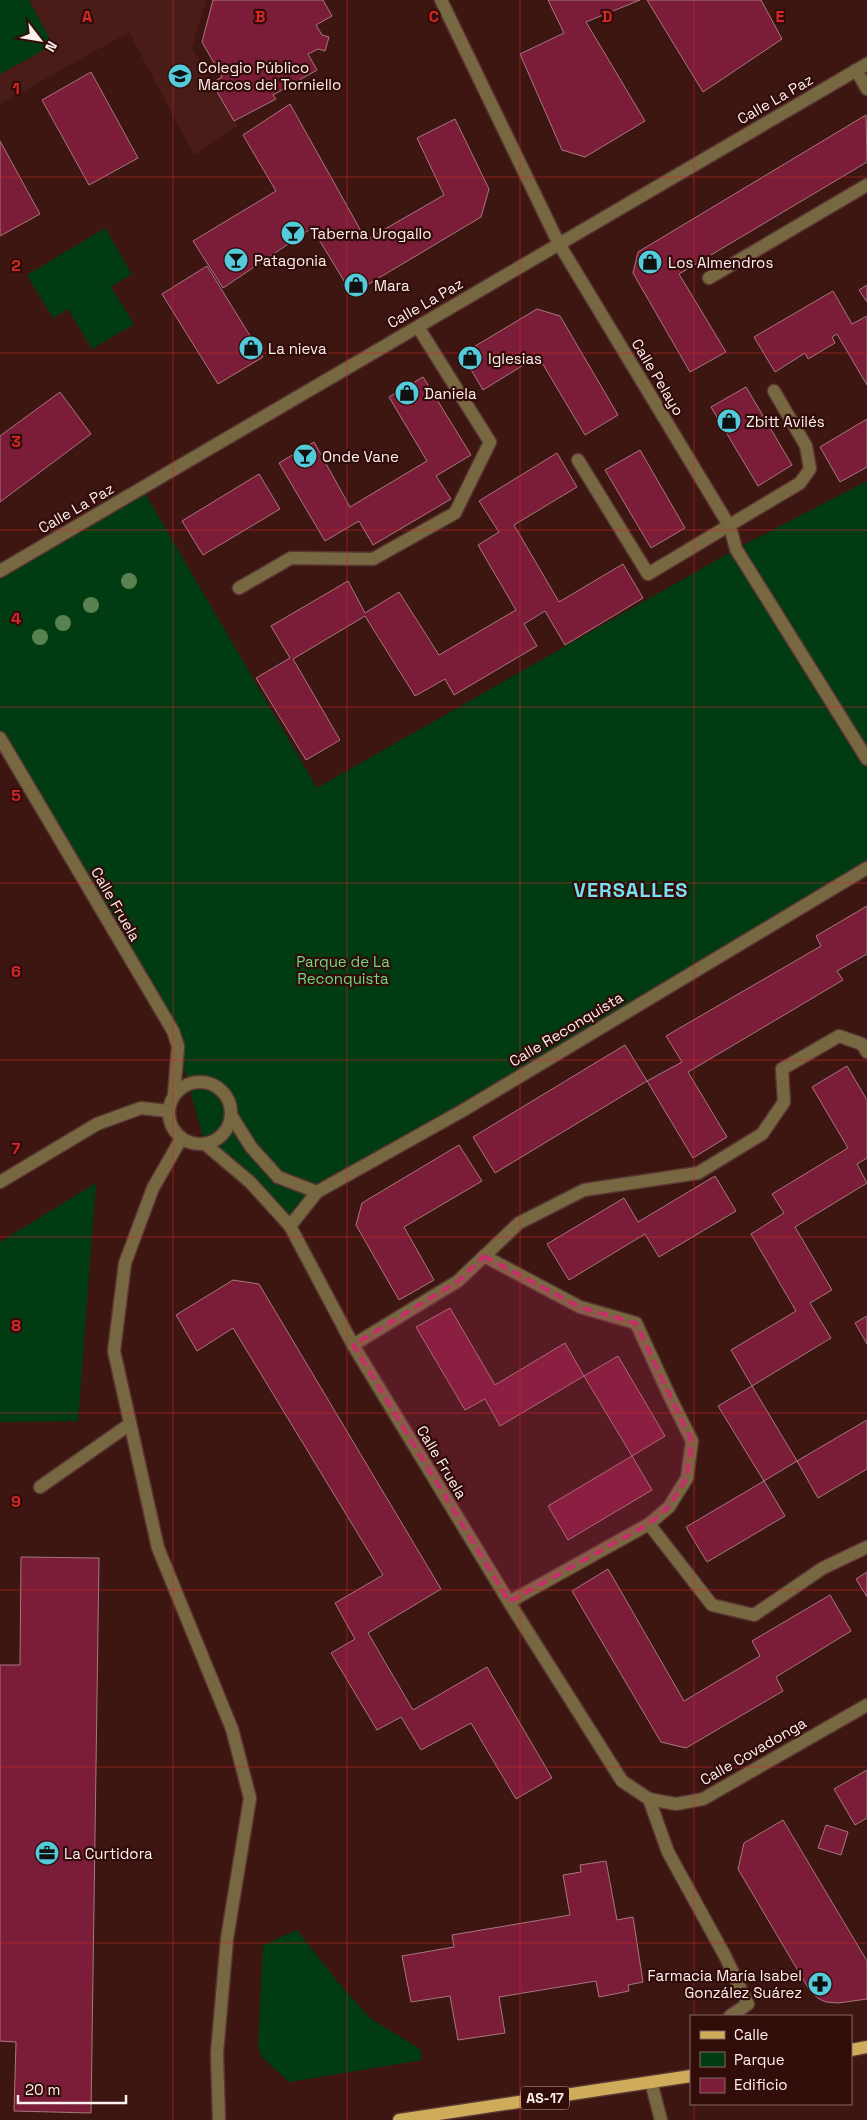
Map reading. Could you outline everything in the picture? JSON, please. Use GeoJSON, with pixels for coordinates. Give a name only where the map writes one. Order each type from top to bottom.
{"type":"FeatureCollection","features":[{"type":"Feature","properties":{"kind":"main road"},"geometry":{"type":"LineString","coordinates":[[852,2050],[867,2047]]}},
{"type":"Feature","properties":{"kind":"main road","name":"AS-17"},"geometry":{"type":"LineString","coordinates":[[399,2120],[690,2076]]}},
{"type":"Feature","properties":{"kind":"street","name":"Calle Pelayo"},"geometry":{"type":"LineString","coordinates":[[441,0],[559,244],[730,527],[736,549],[867,759]]}},
{"type":"Feature","properties":{"kind":"street","name":"Calle La Paz"},"geometry":{"type":"LineString","coordinates":[[0,571],[862,67]]}},
{"type":"Feature","properties":{"kind":"street"},"geometry":{"type":"LineString","coordinates":[[862,67],[867,89]]}},
{"type":"Feature","properties":{"kind":"street"},"geometry":{"type":"LineString","coordinates":[[710,278],[867,185]]}},
{"type":"Feature","properties":{"kind":"street"},"geometry":{"type":"LineString","coordinates":[[239,588],[291,558],[373,559],[455,513],[490,442],[418,327]]}},
{"type":"Feature","properties":{"kind":"street"},"geometry":{"type":"LineString","coordinates":[[578,460],[648,574],[730,527],[800,483],[810,469],[806,446],[774,391]]}},
{"type":"Feature","properties":{"kind":"street","name":"Calle Fruela"},"geometry":{"type":"LineString","coordinates":[[0,738],[173,1031],[178,1046],[174,1094]]}},
{"type":"Feature","properties":{"kind":"street","name":"Calle Reconquista"},"geometry":{"type":"LineString","coordinates":[[290,1226],[317,1192],[462,1111],[867,868]]}},
{"type":"Feature","properties":{"kind":"street"},"geometry":{"type":"LineString","coordinates":[[353,1345],[458,1281],[519,1223],[584,1190],[698,1173],[762,1134],[784,1102],[782,1069],[839,1036],[862,1044],[867,1052]]}},
{"type":"Feature","properties":{"kind":"street"},"geometry":{"type":"LineString","coordinates":[[198,1081],[210,1083],[222,1090],[229,1101],[231,1115],[229,1125],[224,1134],[215,1141],[205,1144],[193,1144],[181,1139],[173,1130],[168,1118],[168,1106],[174,1094],[185,1085],[198,1081]]}},
{"type":"Feature","properties":{"kind":"street"},"geometry":{"type":"LineString","coordinates":[[0,1182],[97,1124],[142,1108],[168,1111]]}},
{"type":"Feature","properties":{"kind":"street"},"geometry":{"type":"LineString","coordinates":[[231,1115],[251,1147],[278,1177],[317,1192]]}},
{"type":"Feature","properties":{"kind":"street"},"geometry":{"type":"LineString","coordinates":[[181,1139],[153,1188],[125,1263],[114,1351],[158,1548],[232,1729],[250,1798],[227,1939],[217,2053],[219,2120]]}},
{"type":"Feature","properties":{"kind":"street","name":"Calle Fruela"},"geometry":{"type":"LineString","coordinates":[[205,1144],[250,1182],[290,1226],[353,1345],[509,1602],[622,1781],[649,1799]]}},
{"type":"Feature","properties":{"kind":"street"},"geometry":{"type":"LineString","coordinates":[[484,1256],[580,1307],[636,1323],[692,1441],[687,1478],[669,1507],[649,1524],[509,1602]]}},
{"type":"Feature","properties":{"kind":"street"},"geometry":{"type":"LineString","coordinates":[[40,1487],[130,1424]]}},
{"type":"Feature","properties":{"kind":"street"},"geometry":{"type":"LineString","coordinates":[[649,1524],[712,1604],[754,1615],[823,1568],[867,1547]]}},
{"type":"Feature","properties":{"kind":"street","name":"Calle Covadonga"},"geometry":{"type":"LineString","coordinates":[[649,1799],[676,1804],[703,1798],[867,1704]]}},
{"type":"Feature","properties":{"kind":"street"},"geometry":{"type":"LineString","coordinates":[[649,1799],[668,1852],[725,1956],[748,2004],[732,2015]]}},
{"type":"Feature","properties":{"kind":"street"},"geometry":{"type":"LineString","coordinates":[[651,2082],[660,2120]]}},
{"type":"Feature","properties":{"kind":"highlighted area"},"geometry":{"type":"Polygon","coordinates":[[[484,1256],[580,1307],[636,1323],[692,1441],[687,1478],[669,1507],[649,1524],[509,1602],[353,1345],[458,1281],[484,1256]]]}},
{"type":"Feature","properties":{"kind":"shaded area","name":"Colegio Público Marcos del Torniello"},"geometry":{"type":"Polygon","coordinates":[[[0,0],[206,0],[192,48],[238,126],[194,155],[129,32],[0,104],[0,0]]]}},
{"type":"Feature","properties":{"kind":"green space"},"geometry":{"type":"Polygon","coordinates":[[[0,0],[29,0],[53,45],[0,74],[0,0]]]}},
{"type":"Feature","properties":{"kind":"green space"},"geometry":{"type":"Polygon","coordinates":[[[105,228],[132,274],[111,287],[134,324],[92,349],[68,309],[53,318],[27,275],[105,228]]]}},
{"type":"Feature","properties":{"kind":"green space","name":"Parque de La Reconquista"},"geometry":{"type":"Polygon","coordinates":[[[867,481],[867,868],[317,1192],[290,1226],[205,1144],[178,1046],[0,739],[0,571],[142,488],[317,788],[736,549],[867,481]]]}},
{"type":"Feature","properties":{"kind":"green space"},"geometry":{"type":"Polygon","coordinates":[[[96,1183],[78,1421],[0,1422],[0,1242],[96,1183]]]}},
{"type":"Feature","properties":{"kind":"green space"},"geometry":{"type":"Polygon","coordinates":[[[297,1930],[337,1981],[371,2019],[420,2049],[422,2060],[289,2082],[261,2056],[258,2044],[263,1945],[297,1930]]]}},
{"type":"Feature","properties":{"kind":"building"},"geometry":{"type":"Polygon","coordinates":[[[213,0],[323,0],[332,16],[316,25],[322,35],[329,37],[325,51],[318,49],[308,54],[317,70],[273,95],[276,99],[234,121],[212,83],[222,77],[202,42],[213,0]]]}},
{"type":"Feature","properties":{"kind":"building"},"geometry":{"type":"Polygon","coordinates":[[[548,0],[640,0],[586,22],[645,121],[585,157],[562,150],[520,54],[564,33],[548,0]]]}},
{"type":"Feature","properties":{"kind":"building"},"geometry":{"type":"Polygon","coordinates":[[[647,0],[761,0],[782,39],[703,92],[647,0]]]}},
{"type":"Feature","properties":{"kind":"building"},"geometry":{"type":"Polygon","coordinates":[[[91,72],[138,158],[89,185],[42,100],[91,72]]]}},
{"type":"Feature","properties":{"kind":"building"},"geometry":{"type":"Polygon","coordinates":[[[290,104],[366,240],[444,195],[417,138],[455,119],[489,189],[481,217],[352,294],[312,228],[223,288],[193,241],[276,191],[243,135],[290,104]]]}},
{"type":"Feature","properties":{"kind":"building"},"geometry":{"type":"Polygon","coordinates":[[[866,115],[867,162],[679,274],[726,352],[690,372],[633,273],[638,252],[866,115]]]}},
{"type":"Feature","properties":{"kind":"building"},"geometry":{"type":"Polygon","coordinates":[[[0,141],[40,214],[0,236],[0,141]]]}},
{"type":"Feature","properties":{"kind":"building"},"geometry":{"type":"Polygon","coordinates":[[[207,266],[263,357],[218,384],[162,294],[207,266]]]}},
{"type":"Feature","properties":{"kind":"building"},"geometry":{"type":"Polygon","coordinates":[[[867,285],[867,302],[859,290],[867,285]]]}},
{"type":"Feature","properties":{"kind":"building"},"geometry":{"type":"Polygon","coordinates":[[[833,291],[852,324],[867,316],[867,385],[837,334],[832,337],[835,343],[808,359],[805,353],[775,372],[754,337],[833,291]]]}},
{"type":"Feature","properties":{"kind":"building"},"geometry":{"type":"Polygon","coordinates":[[[537,309],[560,316],[618,415],[585,435],[538,356],[483,390],[462,354],[537,309]]]}},
{"type":"Feature","properties":{"kind":"building"},"geometry":{"type":"Polygon","coordinates":[[[423,377],[471,455],[436,476],[451,499],[373,545],[359,521],[325,541],[279,463],[314,442],[350,507],[427,461],[389,397],[423,377]]]}},
{"type":"Feature","properties":{"kind":"building"},"geometry":{"type":"Polygon","coordinates":[[[746,387],[792,465],[758,486],[711,407],[746,387]]]}},
{"type":"Feature","properties":{"kind":"building"},"geometry":{"type":"Polygon","coordinates":[[[60,392],[91,434],[0,502],[0,436],[60,392]]]}},
{"type":"Feature","properties":{"kind":"building"},"geometry":{"type":"Polygon","coordinates":[[[867,419],[867,467],[840,482],[820,447],[867,419]]]}},
{"type":"Feature","properties":{"kind":"building"},"geometry":{"type":"Polygon","coordinates":[[[640,450],[685,528],[651,548],[605,470],[640,450]]]}},
{"type":"Feature","properties":{"kind":"building"},"geometry":{"type":"Polygon","coordinates":[[[557,453],[577,487],[514,525],[559,602],[623,564],[643,598],[565,645],[545,611],[524,624],[537,646],[454,695],[445,679],[415,696],[365,616],[293,659],[340,740],[306,760],[256,678],[290,658],[271,626],[348,581],[365,613],[399,592],[439,655],[516,610],[478,545],[499,532],[479,501],[557,453]]]}},
{"type":"Feature","properties":{"kind":"building"},"geometry":{"type":"Polygon","coordinates":[[[259,474],[280,509],[203,555],[182,521],[259,474]]]}},
{"type":"Feature","properties":{"kind":"building"},"geometry":{"type":"Polygon","coordinates":[[[867,906],[867,954],[837,971],[843,980],[688,1072],[727,1137],[693,1158],[647,1081],[682,1062],[666,1036],[821,946],[816,936],[867,906]]]}},
{"type":"Feature","properties":{"kind":"building"},"geometry":{"type":"Polygon","coordinates":[[[625,1045],[647,1081],[495,1173],[473,1137],[625,1045]]]}},
{"type":"Feature","properties":{"kind":"building"},"geometry":{"type":"Polygon","coordinates":[[[847,1066],[867,1100],[867,1158],[857,1164],[867,1183],[795,1227],[832,1290],[810,1303],[831,1338],[752,1386],[731,1350],[796,1311],[751,1234],[784,1213],[772,1194],[848,1148],[812,1087],[847,1066]]]}},
{"type":"Feature","properties":{"kind":"building"},"geometry":{"type":"Polygon","coordinates":[[[459,1145],[482,1181],[404,1227],[434,1280],[399,1300],[356,1225],[362,1203],[459,1145]]]}},
{"type":"Feature","properties":{"kind":"building"},"geometry":{"type":"Polygon","coordinates":[[[715,1176],[736,1211],[659,1257],[645,1234],[569,1280],[547,1244],[624,1198],[638,1222],[715,1176]]]}},
{"type":"Feature","properties":{"kind":"building"},"geometry":{"type":"Polygon","coordinates":[[[233,1280],[259,1284],[441,1589],[368,1633],[413,1710],[487,1667],[552,1778],[516,1799],[471,1723],[421,1750],[401,1717],[377,1730],[331,1653],[355,1639],[335,1603],[383,1575],[233,1328],[197,1351],[176,1315],[233,1280]]]}},
{"type":"Feature","properties":{"kind":"building"},"geometry":{"type":"Polygon","coordinates":[[[450,1308],[495,1385],[565,1343],[584,1376],[500,1426],[485,1399],[465,1410],[416,1327],[450,1308]]]}},
{"type":"Feature","properties":{"kind":"building"},"geometry":{"type":"Polygon","coordinates":[[[867,1316],[867,1344],[855,1323],[867,1316]]]}},
{"type":"Feature","properties":{"kind":"building"},"geometry":{"type":"Polygon","coordinates":[[[618,1356],[665,1436],[632,1456],[584,1376],[618,1356]]]}},
{"type":"Feature","properties":{"kind":"building"},"geometry":{"type":"Polygon","coordinates":[[[752,1386],[797,1461],[764,1481],[718,1406],[752,1386]]]}},
{"type":"Feature","properties":{"kind":"building"},"geometry":{"type":"Polygon","coordinates":[[[867,1420],[867,1469],[818,1498],[797,1461],[867,1420]]]}},
{"type":"Feature","properties":{"kind":"building"},"geometry":{"type":"Polygon","coordinates":[[[632,1456],[652,1490],[568,1540],[548,1506],[632,1456]]]}},
{"type":"Feature","properties":{"kind":"building"},"geometry":{"type":"Polygon","coordinates":[[[764,1481],[785,1516],[707,1562],[686,1527],[764,1481]]]}},
{"type":"Feature","properties":{"kind":"building","name":"La Curtidora"},"geometry":{"type":"Polygon","coordinates":[[[21,1557],[99,1558],[91,2113],[14,2111],[16,2042],[0,2041],[0,1665],[20,1665],[21,1557]]]}},
{"type":"Feature","properties":{"kind":"building"},"geometry":{"type":"Polygon","coordinates":[[[608,1569],[684,1701],[760,1656],[752,1641],[830,1595],[851,1631],[776,1677],[783,1691],[686,1748],[661,1742],[572,1591],[608,1569]]]}},
{"type":"Feature","properties":{"kind":"building"},"geometry":{"type":"Polygon","coordinates":[[[867,1572],[867,1597],[856,1579],[867,1572]]]}},
{"type":"Feature","properties":{"kind":"building"},"geometry":{"type":"Polygon","coordinates":[[[867,1770],[867,1818],[855,1825],[834,1789],[867,1770]]]}},
{"type":"Feature","properties":{"kind":"building"},"geometry":{"type":"Polygon","coordinates":[[[783,1820],[867,1961],[867,1999],[838,2003],[826,2002],[810,1991],[738,1869],[744,1843],[783,1820]]]}},
{"type":"Feature","properties":{"kind":"building"},"geometry":{"type":"Polygon","coordinates":[[[826,1825],[848,1832],[841,1855],[818,1848],[826,1825]]]}},
{"type":"Feature","properties":{"kind":"building"},"geometry":{"type":"Polygon","coordinates":[[[606,1861],[617,1920],[633,1917],[643,1982],[628,1985],[629,1991],[599,1997],[596,1981],[499,1997],[505,2033],[458,2040],[450,1996],[411,2002],[402,1956],[454,1947],[452,1935],[570,1915],[563,1875],[581,1872],[580,1865],[606,1861]]]}},
{"type":"Feature","properties":{"kind":"place","name":"Colegio Público Marcos del Torniello"},"geometry":{"type":"Point","coordinates":[180,76]}},
{"type":"Feature","properties":{"kind":"place","name":"Taberna Urogallo"},"geometry":{"type":"Point","coordinates":[293,233]}},
{"type":"Feature","properties":{"kind":"place","name":"Patagonia"},"geometry":{"type":"Point","coordinates":[236,260]}},
{"type":"Feature","properties":{"kind":"place","name":"Los Almendros"},"geometry":{"type":"Point","coordinates":[650,262]}},
{"type":"Feature","properties":{"kind":"place","name":"Mara"},"geometry":{"type":"Point","coordinates":[356,285]}},
{"type":"Feature","properties":{"kind":"place","name":"La nieva"},"geometry":{"type":"Point","coordinates":[251,348]}},
{"type":"Feature","properties":{"kind":"place","name":"Iglesias"},"geometry":{"type":"Point","coordinates":[470,358]}},
{"type":"Feature","properties":{"kind":"place","name":"Daniela"},"geometry":{"type":"Point","coordinates":[407,393]}},
{"type":"Feature","properties":{"kind":"place","name":"Zbitt Avilés"},"geometry":{"type":"Point","coordinates":[729,421]}},
{"type":"Feature","properties":{"kind":"place","name":"Onde Vane"},"geometry":{"type":"Point","coordinates":[305,456]}},
{"type":"Feature","properties":{"kind":"place","name":"La Curtidora"},"geometry":{"type":"Point","coordinates":[47,1853]}},
{"type":"Feature","properties":{"kind":"place","name":"Farmacia María Isabel González Suárez"},"geometry":{"type":"Point","coordinates":[820,1984]}},
{"type":"Feature","properties":{"kind":"district","name":"VERSALLES"},"geometry":{"type":"Point","coordinates":[631,890]}}]}
